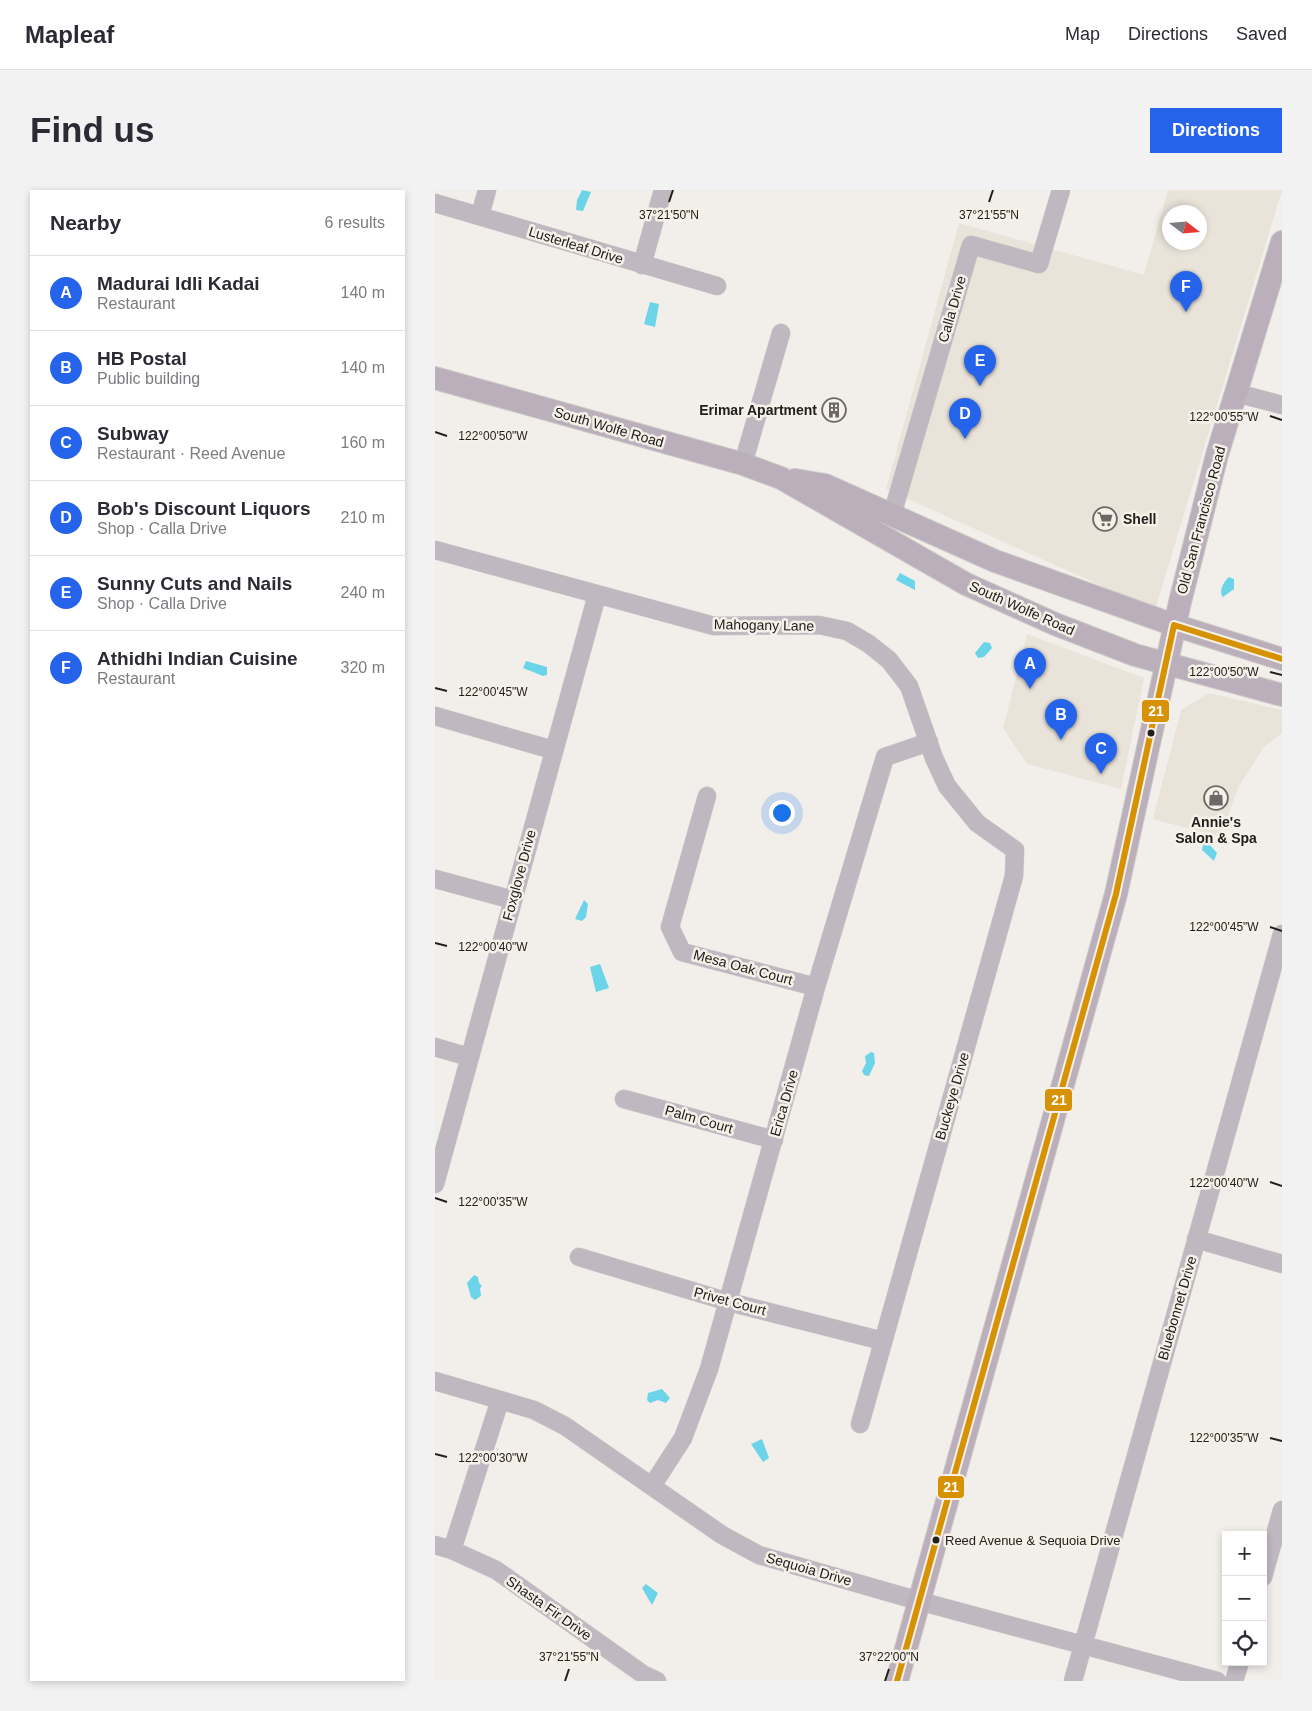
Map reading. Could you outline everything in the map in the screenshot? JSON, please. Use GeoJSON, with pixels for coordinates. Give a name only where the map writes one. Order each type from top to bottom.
{"type":"FeatureCollection","features":[{"type":"Feature","properties":{"kind":"main road","name":"Old San Francisco Road"},"geometry":{"type":"LineString","coordinates":[[897,1681],[1116,894],[1131,831],[1165,664],[1217,455],[1282,242]]}},
{"type":"Feature","properties":{"kind":"main road","name":"South Wolfe Road"},"geometry":{"type":"LineString","coordinates":[[435,378],[743,464],[781,478],[966,584],[1055,624],[1121,650],[1165,664],[1205,672],[1282,695]]}},
{"type":"Feature","properties":{"kind":"main road","name":"South Wolfe Road"},"geometry":{"type":"LineString","coordinates":[[781,478],[825,485],[995,561],[1174,626],[1282,659]]}},
{"type":"Feature","properties":{"kind":"street"},"geometry":{"type":"LineString","coordinates":[[480,216],[487,190]]}},
{"type":"Feature","properties":{"kind":"street"},"geometry":{"type":"LineString","coordinates":[[642,265],[663,190]]}},
{"type":"Feature","properties":{"kind":"street","name":"Calla Drive"},"geometry":{"type":"LineString","coordinates":[[892,515],[971,245],[1039,264],[1061,190]]}},
{"type":"Feature","properties":{"kind":"street","name":"Lusterleaf Drive"},"geometry":{"type":"LineString","coordinates":[[435,203],[717,286]]}},
{"type":"Feature","properties":{"kind":"street"},"geometry":{"type":"LineString","coordinates":[[743,464],[781,333]]}},
{"type":"Feature","properties":{"kind":"street"},"geometry":{"type":"LineString","coordinates":[[1236,393],[1282,405]]}},
{"type":"Feature","properties":{"kind":"street","name":"Mahogany Lane"},"geometry":{"type":"LineString","coordinates":[[435,550],[597,596],[713,626],[810,625],[847,631],[869,644],[889,660],[909,686],[944,779],[953,793],[977,823],[1015,850]]}},
{"type":"Feature","properties":{"kind":"street","name":"Foxglove Drive"},"geometry":{"type":"LineString","coordinates":[[435,1184],[553,750],[597,596]]}},
{"type":"Feature","properties":{"kind":"street"},"geometry":{"type":"LineString","coordinates":[[435,716],[553,750]]}},
{"type":"Feature","properties":{"kind":"street","name":"Erica Drive"},"geometry":{"type":"LineString","coordinates":[[652,1486],[683,1438],[709,1369],[816,987],[885,757],[929,742]]}},
{"type":"Feature","properties":{"kind":"street","name":"Mesa Oak Court"},"geometry":{"type":"LineString","coordinates":[[707,796],[670,927],[682,952],[816,987]]}},
{"type":"Feature","properties":{"kind":"street","name":"Buckeye Drive"},"geometry":{"type":"LineString","coordinates":[[860,1424],[1014,876],[1015,850]]}},
{"type":"Feature","properties":{"kind":"street"},"geometry":{"type":"LineString","coordinates":[[435,879],[513,900]]}},
{"type":"Feature","properties":{"kind":"street","name":"Bluebonnet Drive"},"geometry":{"type":"LineString","coordinates":[[1073,1681],[1282,934]]}},
{"type":"Feature","properties":{"kind":"street"},"geometry":{"type":"LineString","coordinates":[[435,1047],[469,1057]]}},
{"type":"Feature","properties":{"kind":"street","name":"Palm Court"},"geometry":{"type":"LineString","coordinates":[[625,1099],[774,1140]]}},
{"type":"Feature","properties":{"kind":"street"},"geometry":{"type":"LineString","coordinates":[[1196,1239],[1282,1264]]}},
{"type":"Feature","properties":{"kind":"street","name":"Privet Court"},"geometry":{"type":"LineString","coordinates":[[579,1257],[729,1302],[883,1341]]}},
{"type":"Feature","properties":{"kind":"street","name":"Sequoia Drive"},"geometry":{"type":"LineString","coordinates":[[435,1381],[533,1410],[565,1426],[722,1536],[759,1554],[919,1601],[1217,1681]]}},
{"type":"Feature","properties":{"kind":"street"},"geometry":{"type":"LineString","coordinates":[[452,1550],[500,1400]]}},
{"type":"Feature","properties":{"kind":"street"},"geometry":{"type":"LineString","coordinates":[[1263,1576],[1282,1510]]}},
{"type":"Feature","properties":{"kind":"street","name":"Shasta Fir Drive"},"geometry":{"type":"LineString","coordinates":[[435,1545],[452,1550],[496,1570],[644,1675],[657,1681]]}},
{"type":"Feature","properties":{"kind":"street"},"geometry":{"type":"LineString","coordinates":[[1234,1681],[1239,1666]]}},
{"type":"Feature","properties":{"kind":"shaded area"},"geometry":{"type":"Polygon","coordinates":[[[1168,190],[1282,190],[1155,610],[886,489],[959,223],[1144,275],[1162,211],[1162,250],[1207,250],[1207,205],[1164,205],[1168,190]]]}},
{"type":"Feature","properties":{"kind":"shaded area"},"geometry":{"type":"Polygon","coordinates":[[[1027,634],[1144,678],[1121,789],[1027,764],[1003,728],[1027,634]]]}},
{"type":"Feature","properties":{"kind":"shaded area"},"geometry":{"type":"Polygon","coordinates":[[[1209,693],[1282,710],[1282,733],[1264,747],[1239,786],[1220,837],[1153,819],[1181,710],[1209,693]]]}},
{"type":"Feature","properties":{"kind":"water"},"geometry":{"type":"Polygon","coordinates":[[[582,190],[591,192],[583,211],[576,210],[577,200],[582,190]]]}},
{"type":"Feature","properties":{"kind":"water"},"geometry":{"type":"Polygon","coordinates":[[[650,302],[659,304],[655,327],[644,324],[650,302]]]}},
{"type":"Feature","properties":{"kind":"water"},"geometry":{"type":"Polygon","coordinates":[[[900,573],[915,581],[915,590],[896,580],[900,573]]]}},
{"type":"Feature","properties":{"kind":"water"},"geometry":{"type":"Polygon","coordinates":[[[1229,577],[1234,579],[1234,589],[1223,597],[1222,587],[1229,577]]]}},
{"type":"Feature","properties":{"kind":"water"},"geometry":{"type":"Polygon","coordinates":[[[984,642],[990,643],[992,648],[984,657],[978,658],[975,653],[984,642]]]}},
{"type":"Feature","properties":{"kind":"water"},"geometry":{"type":"Polygon","coordinates":[[[526,661],[547,667],[547,675],[543,676],[523,668],[526,661]]]}},
{"type":"Feature","properties":{"kind":"water"},"geometry":{"type":"Polygon","coordinates":[[[1208,843],[1217,853],[1214,861],[1202,850],[1203,844],[1208,843]]]}},
{"type":"Feature","properties":{"kind":"water"},"geometry":{"type":"Polygon","coordinates":[[[584,900],[588,904],[586,917],[582,921],[575,919],[584,900]]]}},
{"type":"Feature","properties":{"kind":"water"},"geometry":{"type":"Polygon","coordinates":[[[600,964],[609,988],[596,992],[590,967],[600,964]]]}},
{"type":"Feature","properties":{"kind":"water"},"geometry":{"type":"Polygon","coordinates":[[[871,1052],[874,1053],[875,1063],[869,1076],[864,1075],[862,1071],[866,1063],[865,1056],[871,1052]]]}},
{"type":"Feature","properties":{"kind":"water"},"geometry":{"type":"Polygon","coordinates":[[[474,1275],[478,1277],[479,1283],[482,1286],[480,1288],[481,1296],[475,1300],[471,1297],[467,1283],[474,1275]]]}},
{"type":"Feature","properties":{"kind":"water"},"geometry":{"type":"Polygon","coordinates":[[[662,1389],[670,1398],[666,1403],[658,1400],[650,1403],[647,1400],[648,1393],[662,1389]]]}},
{"type":"Feature","properties":{"kind":"water"},"geometry":{"type":"Polygon","coordinates":[[[762,1439],[769,1458],[763,1462],[751,1444],[762,1439]]]}},
{"type":"Feature","properties":{"kind":"water"},"geometry":{"type":"Polygon","coordinates":[[[646,1584],[658,1593],[652,1605],[642,1588],[646,1584]]]}},
{"type":"Feature","properties":{"kind":"transit line","name":"21"},"geometry":{"type":"LineString","coordinates":[[897,1681],[1116,894],[1174,625],[1282,659]]}},
{"type":"Feature","properties":{"kind":"place","name":"Athidhi Indian Cuisine"},"geometry":{"type":"Point","coordinates":[1186,312]}},
{"type":"Feature","properties":{"kind":"place","name":"Sunny Cuts and Nails"},"geometry":{"type":"Point","coordinates":[980,386]}},
{"type":"Feature","properties":{"kind":"place","name":"Erimar Apartment"},"geometry":{"type":"Point","coordinates":[834,410]}},
{"type":"Feature","properties":{"kind":"place","name":"Bob's Discount Liquors"},"geometry":{"type":"Point","coordinates":[965,439]}},
{"type":"Feature","properties":{"kind":"place","name":"Shell"},"geometry":{"type":"Point","coordinates":[1105,519]}},
{"type":"Feature","properties":{"kind":"place","name":"Madurai Idli Kadai"},"geometry":{"type":"Point","coordinates":[1030,689]}},
{"type":"Feature","properties":{"kind":"place","name":"HB Postal"},"geometry":{"type":"Point","coordinates":[1061,740]}},
{"type":"Feature","properties":{"kind":"place","name":"Subway"},"geometry":{"type":"Point","coordinates":[1101,774]}},
{"type":"Feature","properties":{"kind":"place","name":"Annie's Salon & Spa"},"geometry":{"type":"Point","coordinates":[1216,798]}},
{"type":"Feature","properties":{"kind":"place","name":"Reed Avenue & Sequoia Drive"},"geometry":{"type":"Point","coordinates":[936,1540]}}]}
